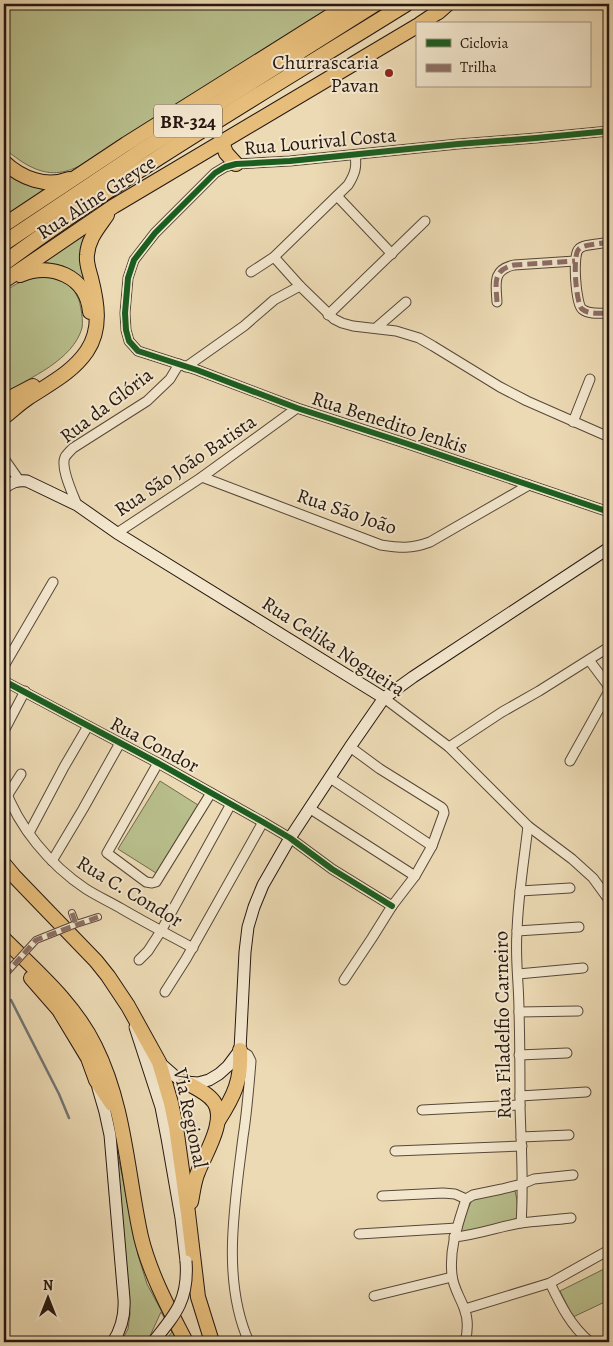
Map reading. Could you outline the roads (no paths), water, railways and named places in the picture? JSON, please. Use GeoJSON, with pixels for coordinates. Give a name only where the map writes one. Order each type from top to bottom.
{"type":"FeatureCollection","features":[{"type":"Feature","properties":{"kind":"highway","name":"BR-324"},"geometry":{"type":"LineString","coordinates":[[4,243],[135,155],[374,4]]}},
{"type":"Feature","properties":{"kind":"highway","name":"BR-324"},"geometry":{"type":"LineString","coordinates":[[4,263],[137,171],[406,4]]}},
{"type":"Feature","properties":{"kind":"main road"},"geometry":{"type":"LineString","coordinates":[[4,226],[126,144],[349,4]]}},
{"type":"Feature","properties":{"kind":"main road","name":"Rua Aline Greyce"},"geometry":{"type":"LineString","coordinates":[[422,22],[442,8]]}},
{"type":"Feature","properties":{"kind":"main road","name":"Rua Aline Greyce"},"geometry":{"type":"LineString","coordinates":[[4,282],[114,206],[416,26]]}},
{"type":"Feature","properties":{"kind":"main road"},"geometry":{"type":"LineString","coordinates":[[222,142],[230,158],[236,164]]}},
{"type":"Feature","properties":{"kind":"main road"},"geometry":{"type":"LineString","coordinates":[[4,162],[10,168],[26,177],[47,183],[66,180],[85,172]]}},
{"type":"Feature","properties":{"kind":"main road"},"geometry":{"type":"LineString","coordinates":[[4,417],[28,398],[63,376],[89,349],[97,325],[98,312],[87,266],[87,255],[93,235],[114,206]]}},
{"type":"Feature","properties":{"kind":"main road"},"geometry":{"type":"LineString","coordinates":[[4,282],[34,270],[64,274],[80,286],[90,309],[90,321],[82,345],[67,364],[4,402]]}},
{"type":"Feature","properties":{"kind":"main road"},"geometry":{"type":"LineString","coordinates":[[4,488],[12,482],[19,480]]}},
{"type":"Feature","properties":{"kind":"main road","name":"Rua Celika Nogueira"},"geometry":{"type":"LineString","coordinates":[[19,480],[27,481],[77,506],[384,698]]}},
{"type":"Feature","properties":{"kind":"main road"},"geometry":{"type":"LineString","coordinates":[[188,1213],[197,1174],[218,1121],[229,1104],[236,1087],[241,1066],[240,1050],[248,927],[263,886],[290,838],[384,698],[609,548]]}},
{"type":"Feature","properties":{"kind":"main road","name":"Via Regional"},"geometry":{"type":"LineString","coordinates":[[4,864],[108,976],[128,1006],[159,1062],[176,1127],[198,1297],[212,1342]]}},
{"type":"Feature","properties":{"kind":"main road"},"geometry":{"type":"LineString","coordinates":[[4,939],[61,996],[80,1020],[94,1045],[109,1079],[119,1115],[142,1239],[150,1266],[186,1342]]}},
{"type":"Feature","properties":{"kind":"main road"},"geometry":{"type":"LineString","coordinates":[[4,951],[59,1010],[88,1058],[96,1080],[110,1135],[125,1311],[123,1322],[114,1342]]}},
{"type":"Feature","properties":{"kind":"main road"},"geometry":{"type":"LineString","coordinates":[[128,1006],[161,1107],[181,1218],[186,1261],[186,1282],[181,1303],[176,1313],[153,1342]]}},
{"type":"Feature","properties":{"kind":"main road"},"geometry":{"type":"LineString","coordinates":[[185,1082],[198,1083],[209,1080],[228,1066],[240,1050]]}},
{"type":"Feature","properties":{"kind":"main road"},"geometry":{"type":"LineString","coordinates":[[159,1062],[176,1077],[211,1098],[218,1111],[218,1121]]}},
{"type":"Feature","properties":{"kind":"main road"},"geometry":{"type":"LineString","coordinates":[[96,1080],[119,1115]]}},
{"type":"Feature","properties":{"kind":"street","name":"Rua Aline Greyce"},"geometry":{"type":"LineString","coordinates":[[442,8],[454,4]]}},
{"type":"Feature","properties":{"kind":"street","name":"Rua Lourival Costa"},"geometry":{"type":"LineString","coordinates":[[162,359],[138,351],[129,341],[126,330],[128,278],[134,260],[155,233],[215,173],[225,167],[236,164],[290,161],[609,131]]}},
{"type":"Feature","properties":{"kind":"street","name":"Rua Lourival Costa"},"geometry":{"type":"LineString","coordinates":[[251,272],[274,257],[337,196],[354,176],[356,170],[355,155]]}},
{"type":"Feature","properties":{"kind":"street"},"geometry":{"type":"LineString","coordinates":[[337,196],[392,254]]}},
{"type":"Feature","properties":{"kind":"street"},"geometry":{"type":"LineString","coordinates":[[328,314],[425,221]]}},
{"type":"Feature","properties":{"kind":"street"},"geometry":{"type":"LineString","coordinates":[[609,242],[584,246],[578,249],[575,261],[578,302],[582,309],[590,312],[609,313]]}},
{"type":"Feature","properties":{"kind":"street"},"geometry":{"type":"LineString","coordinates":[[274,257],[334,319],[348,325],[396,331],[419,338],[500,387],[609,438]]}},
{"type":"Feature","properties":{"kind":"street"},"geometry":{"type":"LineString","coordinates":[[497,302],[496,279],[499,271],[505,267],[575,261]]}},
{"type":"Feature","properties":{"kind":"street","name":"Rua da Glória"},"geometry":{"type":"LineString","coordinates":[[77,506],[64,463],[66,456],[73,448],[147,400],[183,365],[244,326],[274,300],[300,286]]}},
{"type":"Feature","properties":{"kind":"street"},"geometry":{"type":"LineString","coordinates":[[376,328],[406,302]]}},
{"type":"Feature","properties":{"kind":"street","name":"Rua Benedito Jenkis"},"geometry":{"type":"LineString","coordinates":[[162,359],[183,365],[297,408],[609,512]]}},
{"type":"Feature","properties":{"kind":"street"},"geometry":{"type":"LineString","coordinates":[[573,422],[590,379]]}},
{"type":"Feature","properties":{"kind":"street","name":"Rua São João Batista"},"geometry":{"type":"LineString","coordinates":[[117,532],[202,477],[297,408]]}},
{"type":"Feature","properties":{"kind":"street"},"geometry":{"type":"LineString","coordinates":[[4,456],[19,480]]}},
{"type":"Feature","properties":{"kind":"street","name":"Rua São João"},"geometry":{"type":"LineString","coordinates":[[202,477],[380,545],[402,548],[416,547],[430,542],[529,485]]}},
{"type":"Feature","properties":{"kind":"street"},"geometry":{"type":"LineString","coordinates":[[4,666],[52,582]]}},
{"type":"Feature","properties":{"kind":"street"},"geometry":{"type":"LineString","coordinates":[[448,747],[609,646]]}},
{"type":"Feature","properties":{"kind":"street"},"geometry":{"type":"LineString","coordinates":[[570,761],[609,691],[607,684],[589,660]]}},
{"type":"Feature","properties":{"kind":"street","name":"Rua Condor"},"geometry":{"type":"LineString","coordinates":[[4,681],[158,763],[263,822],[290,838],[332,869],[392,906]]}},
{"type":"Feature","properties":{"kind":"street"},"geometry":{"type":"LineString","coordinates":[[4,731],[25,691]]}},
{"type":"Feature","properties":{"kind":"street","name":"Rua Celika Nogueira"},"geometry":{"type":"LineString","coordinates":[[384,698],[448,747],[528,826],[572,859],[593,878],[609,900]]}},
{"type":"Feature","properties":{"kind":"street"},"geometry":{"type":"LineString","coordinates":[[29,832],[88,726]]}},
{"type":"Feature","properties":{"kind":"street"},"geometry":{"type":"LineString","coordinates":[[52,861],[120,744]]}},
{"type":"Feature","properties":{"kind":"street"},"geometry":{"type":"LineString","coordinates":[[344,980],[392,906],[415,876],[432,846],[444,813],[442,807],[380,769],[350,747]]}},
{"type":"Feature","properties":{"kind":"street"},"geometry":{"type":"LineString","coordinates":[[158,763],[108,853],[146,882],[156,882],[211,793]]}},
{"type":"Feature","properties":{"kind":"street"},"geometry":{"type":"LineString","coordinates":[[7,796],[20,774]]}},
{"type":"Feature","properties":{"kind":"street"},"geometry":{"type":"LineString","coordinates":[[330,778],[432,846]]}},
{"type":"Feature","properties":{"kind":"street","name":"Rua C. Condor"},"geometry":{"type":"LineString","coordinates":[[4,786],[7,796],[19,817],[52,861],[86,889],[193,948]]}},
{"type":"Feature","properties":{"kind":"street"},"geometry":{"type":"LineString","coordinates":[[140,960],[161,931],[231,804]]}},
{"type":"Feature","properties":{"kind":"street"},"geometry":{"type":"LineString","coordinates":[[309,808],[415,876]]}},
{"type":"Feature","properties":{"kind":"street"},"geometry":{"type":"LineString","coordinates":[[165,992],[193,948],[263,822]]}},
{"type":"Feature","properties":{"kind":"street","name":"Rua Filadelfio Carneiro"},"geometry":{"type":"LineString","coordinates":[[521,1223],[520,1012],[516,931],[528,826]]}},
{"type":"Feature","properties":{"kind":"street"},"geometry":{"type":"LineString","coordinates":[[520,890],[570,888]]}},
{"type":"Feature","properties":{"kind":"street"},"geometry":{"type":"LineString","coordinates":[[72,913],[76,924]]}},
{"type":"Feature","properties":{"kind":"street"},"geometry":{"type":"LineString","coordinates":[[5,975],[36,940],[98,917]]}},
{"type":"Feature","properties":{"kind":"street"},"geometry":{"type":"LineString","coordinates":[[516,931],[579,927]]}},
{"type":"Feature","properties":{"kind":"street"},"geometry":{"type":"LineString","coordinates":[[518,974],[582,968]]}},
{"type":"Feature","properties":{"kind":"street"},"geometry":{"type":"LineString","coordinates":[[520,1012],[578,1011]]}},
{"type":"Feature","properties":{"kind":"street"},"geometry":{"type":"LineString","coordinates":[[240,1050],[248,1055],[251,1061],[244,1136],[238,1172],[232,1250],[240,1319],[249,1342]]}},
{"type":"Feature","properties":{"kind":"street"},"geometry":{"type":"LineString","coordinates":[[519,1055],[567,1053]]}},
{"type":"Feature","properties":{"kind":"street"},"geometry":{"type":"LineString","coordinates":[[520,1096],[586,1092]]}},
{"type":"Feature","properties":{"kind":"street"},"geometry":{"type":"LineString","coordinates":[[422,1110],[520,1105]]}},
{"type":"Feature","properties":{"kind":"street"},"geometry":{"type":"LineString","coordinates":[[395,1151],[522,1142],[569,1134]]}},
{"type":"Feature","properties":{"kind":"street"},"geometry":{"type":"LineString","coordinates":[[466,1342],[467,1324],[465,1309],[456,1292],[452,1276],[451,1255],[466,1199],[482,1192],[522,1184],[534,1179],[573,1176]]}},
{"type":"Feature","properties":{"kind":"street"},"geometry":{"type":"LineString","coordinates":[[382,1196],[443,1193],[455,1194],[466,1199]]}},
{"type":"Feature","properties":{"kind":"street"},"geometry":{"type":"LineString","coordinates":[[359,1234],[456,1233],[469,1235],[521,1223],[571,1218]]}},
{"type":"Feature","properties":{"kind":"street"},"geometry":{"type":"LineString","coordinates":[[465,1309],[550,1284],[609,1250]]}},
{"type":"Feature","properties":{"kind":"street"},"geometry":{"type":"LineString","coordinates":[[374,1296],[452,1276]]}},
{"type":"Feature","properties":{"kind":"street"},"geometry":{"type":"LineString","coordinates":[[550,1284],[562,1309],[573,1325],[590,1342]]}},
{"type":"Feature","properties":{"kind":"waterway"},"geometry":{"type":"LineString","coordinates":[[11,1000],[59,1094],[69,1118]]}},
{"type":"Feature","properties":{"kind":"place","name":"Churrascaria Pavan"},"geometry":{"type":"Point","coordinates":[389,73]}}]}
